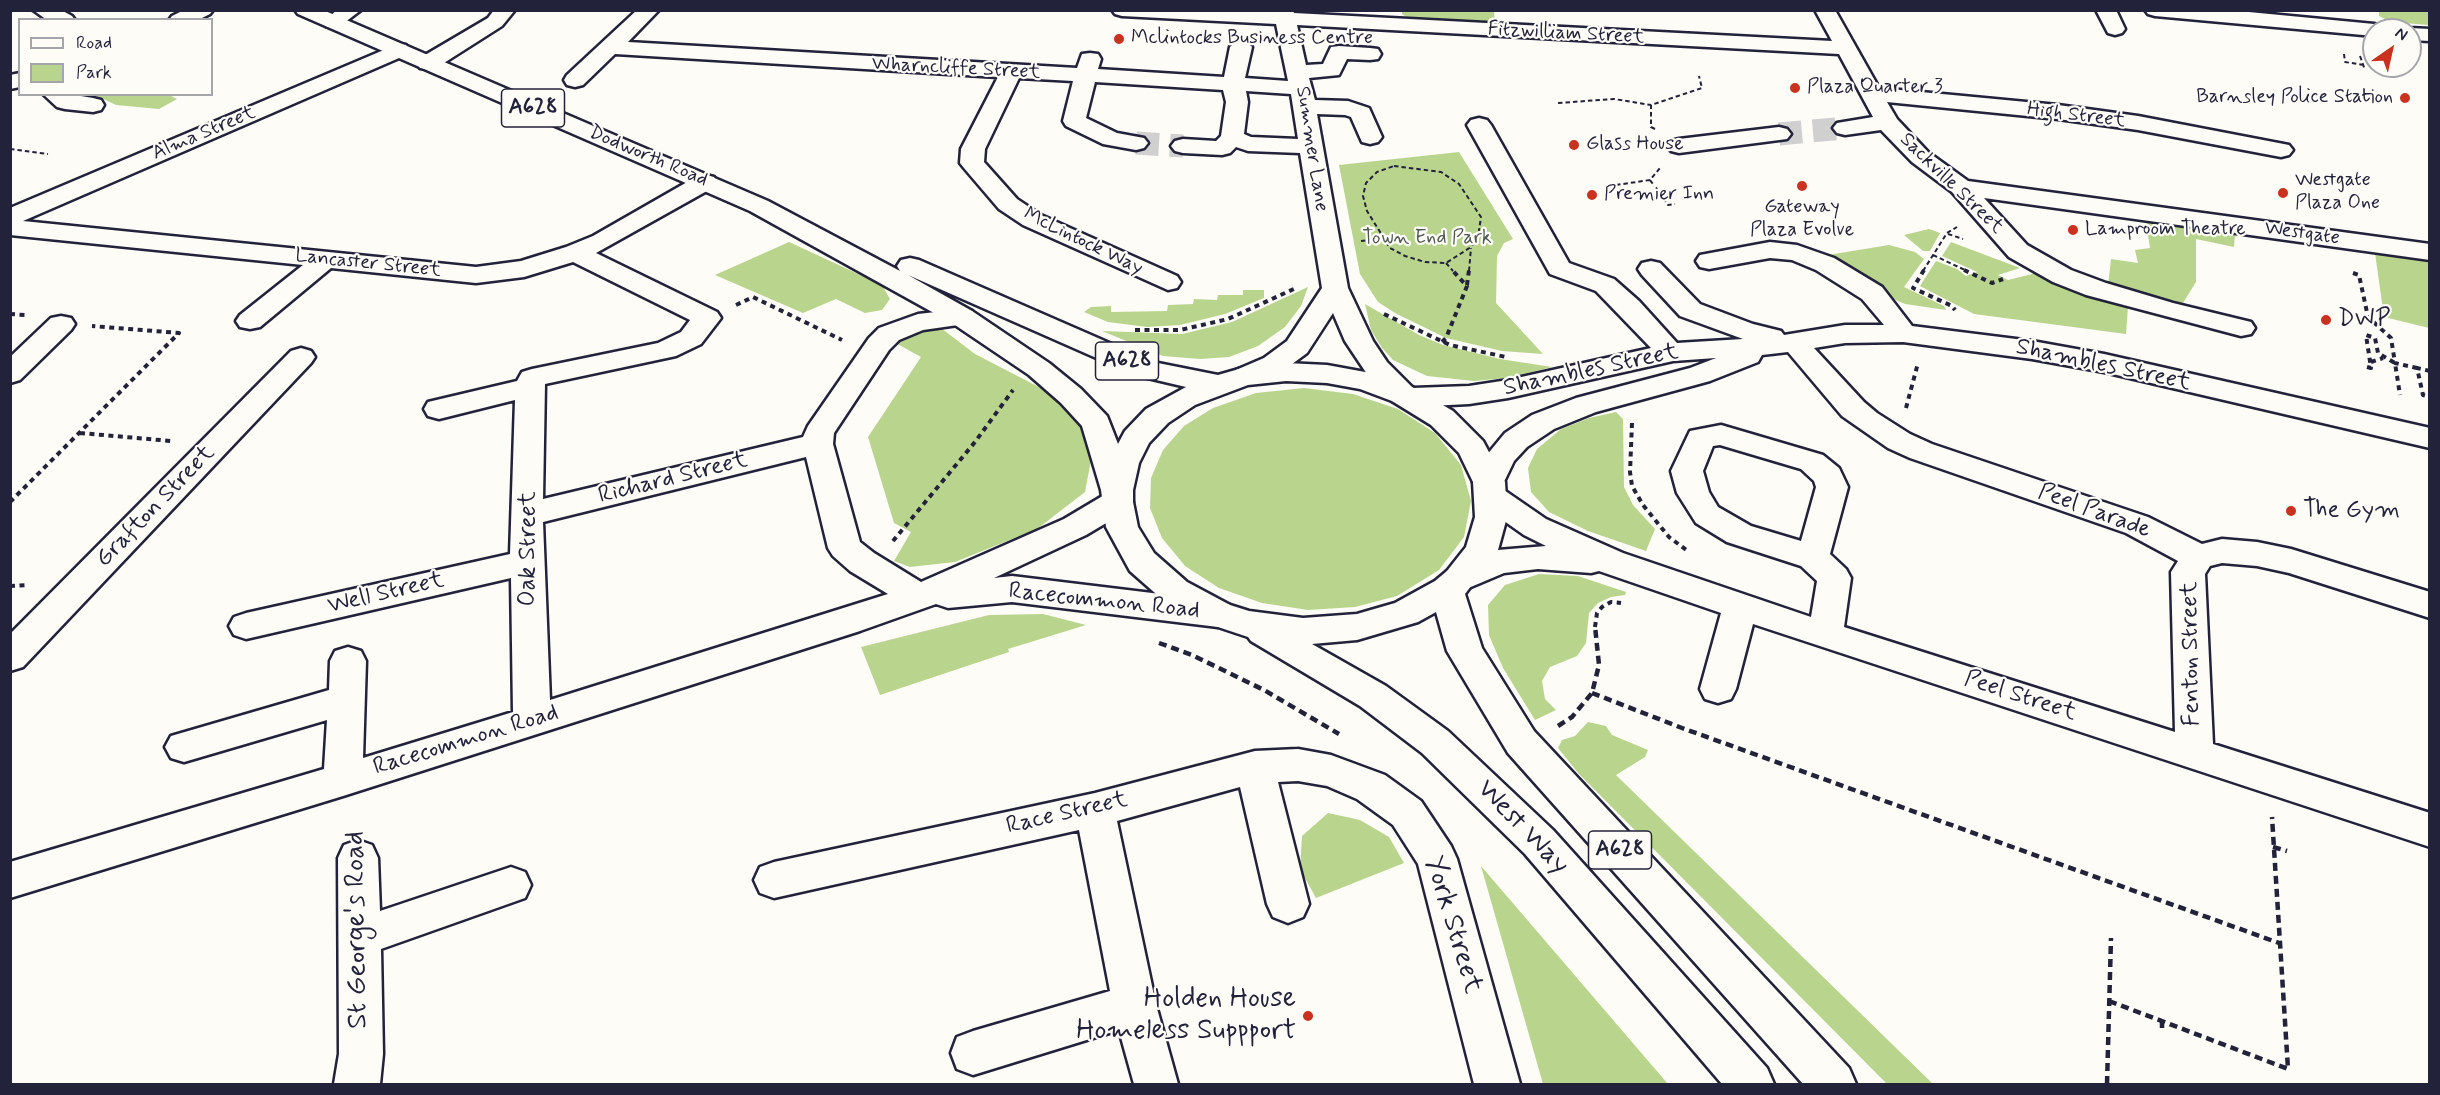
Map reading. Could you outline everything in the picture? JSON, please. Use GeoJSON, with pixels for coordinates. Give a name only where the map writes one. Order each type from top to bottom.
{"type":"FeatureCollection","features":[{"type":"Feature","properties":{"kind":"main road"},"geometry":{"type":"LineString","coordinates":[[43,10],[60,18]]}},
{"type":"Feature","properties":{"kind":"main road"},"geometry":{"type":"LineString","coordinates":[[184,18],[203,10]]}},
{"type":"Feature","properties":{"kind":"main road","name":"Dodworth Road"},"geometry":{"type":"LineString","coordinates":[[306,10],[342,16],[398,50],[759,206],[962,317],[1045,374]]}},
{"type":"Feature","properties":{"kind":"main road"},"geometry":{"type":"LineString","coordinates":[[428,63],[495,22],[505,10]]}},
{"type":"Feature","properties":{"kind":"main road"},"geometry":{"type":"LineString","coordinates":[[575,80],[649,10]]}},
{"type":"Feature","properties":{"kind":"main road","name":"Fitzwilliam Street"},"geometry":{"type":"LineString","coordinates":[[1122,10],[1284,15],[1544,37],[1634,29],[1846,48]]}},
{"type":"Feature","properties":{"kind":"main road","name":"Sackville Street"},"geometry":{"type":"LineString","coordinates":[[1825,10],[1887,122],[1920,157],[1960,187],[2018,250],[2039,264],[2070,279],[2164,309],[2241,328]]}},
{"type":"Feature","properties":{"kind":"main road"},"geometry":{"type":"LineString","coordinates":[[2155,10],[2362,29]]}},
{"type":"Feature","properties":{"kind":"main road","name":"Summer Lane"},"geometry":{"type":"LineString","coordinates":[[1284,15],[1302,89],[1333,278],[1359,341],[1377,368],[1406,396]]}},
{"type":"Feature","properties":{"kind":"main road"},"geometry":{"type":"LineString","coordinates":[[2330,26],[2358,53]]}},
{"type":"Feature","properties":{"kind":"main road","name":"Wharncliffe Street"},"geometry":{"type":"LineString","coordinates":[[611,47],[1302,89]]}},
{"type":"Feature","properties":{"kind":"main road"},"geometry":{"type":"LineString","coordinates":[[1184,141],[1222,148],[1232,138],[1237,102],[1233,86],[1241,48]]}},
{"type":"Feature","properties":{"kind":"main road","name":"Alma Street"},"geometry":{"type":"LineString","coordinates":[[10,217],[398,50]]}},
{"type":"Feature","properties":{"kind":"main road"},"geometry":{"type":"LineString","coordinates":[[1302,89],[1331,70],[1339,52],[1370,54]]}},
{"type":"Feature","properties":{"kind":"main road"},"geometry":{"type":"LineString","coordinates":[[1067,57],[1091,59],[1074,121],[1111,139],[1138,138]]}},
{"type":"Feature","properties":{"kind":"main road","name":"McLintock Way"},"geometry":{"type":"LineString","coordinates":[[1011,72],[973,149],[972,163],[1008,204],[1032,220],[1168,282]]}},
{"type":"Feature","properties":{"kind":"main road"},"geometry":{"type":"LineString","coordinates":[[1971,81],[2012,133]]}},
{"type":"Feature","properties":{"kind":"main road"},"geometry":{"type":"LineString","coordinates":[[1302,89],[1361,114],[1370,137]]}},
{"type":"Feature","properties":{"kind":"main road","name":"High Street"},"geometry":{"type":"LineString","coordinates":[[1870,94],[2138,123],[2281,150]]}},
{"type":"Feature","properties":{"kind":"main road"},"geometry":{"type":"LineString","coordinates":[[57,96],[65,102],[93,105]]}},
{"type":"Feature","properties":{"kind":"main road"},"geometry":{"type":"LineString","coordinates":[[1845,128],[1887,122]]}},
{"type":"Feature","properties":{"kind":"main road"},"geometry":{"type":"LineString","coordinates":[[1479,125],[1559,268],[1605,285],[1672,352],[1685,342],[1692,329],[1690,310]]}},
{"type":"Feature","properties":{"kind":"main road"},"geometry":{"type":"LineString","coordinates":[[1679,146],[1779,134]]}},
{"type":"Feature","properties":{"kind":"main road"},"geometry":{"type":"LineString","coordinates":[[1232,138],[1248,144],[1312,146]]}},
{"type":"Feature","properties":{"kind":"main road","name":"Lancaster Street"},"geometry":{"type":"LineString","coordinates":[[10,227],[476,275],[524,269],[575,253],[619,232],[705,182]]}},
{"type":"Feature","properties":{"kind":"main road","name":"Westgate"},"geometry":{"type":"LineString","coordinates":[[1960,187],[2430,252]]}},
{"type":"Feature","properties":{"kind":"main road","name":"Dodworth Road"},"geometry":{"type":"LineString","coordinates":[[759,206],[810,222],[1144,369],[1218,384]]}},
{"type":"Feature","properties":{"kind":"main road"},"geometry":{"type":"LineString","coordinates":[[1709,261],[1770,250],[1797,253],[1825,264],[1872,293],[1903,333]]}},
{"type":"Feature","properties":{"kind":"main road"},"geometry":{"type":"LineString","coordinates":[[439,409],[531,383],[666,350],[691,338],[707,318],[575,253]]}},
{"type":"Feature","properties":{"kind":"main road"},"geometry":{"type":"LineString","coordinates":[[250,321],[325,260]]}},
{"type":"Feature","properties":{"kind":"main road"},"geometry":{"type":"LineString","coordinates":[[1652,269],[1690,310],[1783,344]]}},
{"type":"Feature","properties":{"kind":"main road"},"geometry":{"type":"LineString","coordinates":[[1117,496],[1122,463],[1136,438],[1150,423],[1185,398],[1274,364],[1297,347],[1333,278]]}},
{"type":"Feature","properties":{"kind":"main road"},"geometry":{"type":"LineString","coordinates":[[919,597],[862,562],[845,548],[818,444],[819,434],[873,352],[890,334],[902,326],[962,317]]}},
{"type":"Feature","properties":{"kind":"main road"},"geometry":{"type":"LineString","coordinates":[[10,374],[61,324]]}},
{"type":"Feature","properties":{"kind":"main road","name":"Shambles Street"},"geometry":{"type":"LineString","coordinates":[[1406,396],[1469,395],[1508,389],[1672,352],[1783,344],[1845,334],[1903,333],[2032,350],[2103,363],[2430,438]]}},
{"type":"Feature","properties":{"kind":"main road","name":"Shambles Street"},"geometry":{"type":"LineString","coordinates":[[1490,489],[1501,456],[1516,440],[1543,422],[1617,396],[1700,375],[1783,344]]}},
{"type":"Feature","properties":{"kind":"main road","name":"Peel Parade"},"geometry":{"type":"LineString","coordinates":[[1783,344],[1853,409],[1899,441],[1959,465],[2137,525],[2199,556]]}},
{"type":"Feature","properties":{"kind":"main road","name":"Grafton Street"},"geometry":{"type":"LineString","coordinates":[[10,657],[301,357]]}},
{"type":"Feature","properties":{"kind":"main road"},"geometry":{"type":"LineString","coordinates":[[1246,376],[1286,372],[1327,374],[1366,381],[1406,396],[1442,418],[1472,448],[1490,489],[1491,517],[1481,550],[1453,585]]}},
{"type":"Feature","properties":{"kind":"main road","name":"A628"},"geometry":{"type":"LineString","coordinates":[[1045,374],[1071,396],[1096,423],[1117,496]]}},
{"type":"Feature","properties":{"kind":"main road","name":"Oak Street"},"geometry":{"type":"LineString","coordinates":[[531,383],[527,562],[532,721]]}},
{"type":"Feature","properties":{"kind":"main road"},"geometry":{"type":"LineString","coordinates":[[1813,557],[1832,488],[1828,476],[1812,462],[1721,435],[1701,438],[1687,471],[1693,493],[1707,514],[1739,534],[1813,557],[1834,578],[1825,635]]}},
{"type":"Feature","properties":{"kind":"main road","name":"Richard Street"},"geometry":{"type":"LineString","coordinates":[[529,514],[818,444]]}},
{"type":"Feature","properties":{"kind":"main road","name":"Peel Street"},"geometry":{"type":"LineString","coordinates":[[1490,489],[1535,527],[1611,562],[1655,578],[2430,830]]}},
{"type":"Feature","properties":{"kind":"main road","name":"Racecommon Road"},"geometry":{"type":"LineString","coordinates":[[10,880],[344,780],[848,622],[919,597],[1065,532],[1117,496]]}},
{"type":"Feature","properties":{"kind":"main road","name":"West Way"},"geometry":{"type":"LineString","coordinates":[[1117,496],[1122,527],[1142,562],[1175,591],[1233,619],[1373,696],[1435,742],[1539,842],[1751,1084]]}},
{"type":"Feature","properties":{"kind":"main road"},"geometry":{"type":"LineString","coordinates":[[2199,556],[2222,550],[2291,555],[2337,569],[2430,605]]}},
{"type":"Feature","properties":{"kind":"main road","name":"Fenton Street"},"geometry":{"type":"LineString","coordinates":[[2194,753],[2188,572],[2199,556]]}},
{"type":"Feature","properties":{"kind":"main road","name":"Peel Street"},"geometry":{"type":"LineString","coordinates":[[1453,585],[1498,562],[1528,558],[1611,562]]}},
{"type":"Feature","properties":{"kind":"main road","name":"Well Street"},"geometry":{"type":"LineString","coordinates":[[246,626],[527,562]]}},
{"type":"Feature","properties":{"kind":"main road","name":"A628"},"geometry":{"type":"LineString","coordinates":[[1453,585],[1464,651],[1521,742],[1833,1084]]}},
{"type":"Feature","properties":{"kind":"main road","name":"Racecommon Road"},"geometry":{"type":"LineString","coordinates":[[919,597],[1012,589],[1096,597],[1303,631],[1357,627],[1407,613],[1453,585]]}},
{"type":"Feature","properties":{"kind":"main road"},"geometry":{"type":"LineString","coordinates":[[1718,689],[1740,607]]}},
{"type":"Feature","properties":{"kind":"main road"},"geometry":{"type":"LineString","coordinates":[[344,780],[348,661]]}},
{"type":"Feature","properties":{"kind":"main road"},"geometry":{"type":"LineString","coordinates":[[184,747],[346,700]]}},
{"type":"Feature","properties":{"kind":"main road","name":"Race Street"},"geometry":{"type":"LineString","coordinates":[[774,880],[1095,810],[1255,767],[1298,765],[1330,771],[1371,787]]}},
{"type":"Feature","properties":{"kind":"main road"},"geometry":{"type":"LineString","coordinates":[[1255,767],[1288,904]]}},
{"type":"Feature","properties":{"kind":"main road","name":"York Street"},"geometry":{"type":"LineString","coordinates":[[1371,787],[1407,813],[1437,859],[1497,1084]]}},
{"type":"Feature","properties":{"kind":"main road"},"geometry":{"type":"LineString","coordinates":[[1095,810],[1134,1005],[1156,1082]]}},
{"type":"Feature","properties":{"kind":"main road","name":"St George's Road"},"geometry":{"type":"LineString","coordinates":[[357,1084],[361,1054],[358,858]]}},
{"type":"Feature","properties":{"kind":"main road"},"geometry":{"type":"LineString","coordinates":[[359,937],[511,885]]}},
{"type":"Feature","properties":{"kind":"main road"},"geometry":{"type":"LineString","coordinates":[[973,1053],[1134,1005]]}},
{"type":"Feature","properties":{"kind":"path"},"geometry":{"type":"LineString","coordinates":[[2358,53],[2362,63]]}},
{"type":"Feature","properties":{"kind":"path"},"geometry":{"type":"LineString","coordinates":[[1558,103],[1614,99],[1651,105],[1702,88],[1699,76]]}},
{"type":"Feature","properties":{"kind":"path"},"geometry":{"type":"LineString","coordinates":[[1616,185],[1650,180],[1679,146],[1651,127],[1651,105]]}},
{"type":"Feature","properties":{"kind":"path"},"geometry":{"type":"LineString","coordinates":[[10,149],[48,154]]}},
{"type":"Feature","properties":{"kind":"path"},"geometry":{"type":"LineString","coordinates":[[1394,166],[1416,166],[1441,172],[1459,184],[1481,217],[1478,237],[1471,247],[1446,262],[1425,262],[1405,256],[1390,248],[1384,238],[1367,212],[1363,196],[1366,183],[1377,172],[1394,166]]}},
{"type":"Feature","properties":{"kind":"path"},"geometry":{"type":"LineString","coordinates":[[1650,180],[1668,205],[1675,204]]}},
{"type":"Feature","properties":{"kind":"path"},"geometry":{"type":"LineString","coordinates":[[1952,306],[1913,288],[1947,233],[1957,227]]}},
{"type":"Feature","properties":{"kind":"path"},"geometry":{"type":"LineString","coordinates":[[1354,241],[1384,238]]}},
{"type":"Feature","properties":{"kind":"path"},"geometry":{"type":"LineString","coordinates":[[1442,342],[1446,338],[1467,286],[1471,247]]}},
{"type":"Feature","properties":{"kind":"path"},"geometry":{"type":"LineString","coordinates":[[1933,255],[1992,283],[2005,278]]}},
{"type":"Feature","properties":{"kind":"path"},"geometry":{"type":"LineString","coordinates":[[1446,262],[1467,286]]}},
{"type":"Feature","properties":{"kind":"path"},"geometry":{"type":"LineString","coordinates":[[1126,329],[1180,330],[1228,319],[1303,285],[1303,268],[1333,278]]}},
{"type":"Feature","properties":{"kind":"path"},"geometry":{"type":"LineString","coordinates":[[2353,273],[2359,274],[2368,317],[2391,338],[2400,395]]}},
{"type":"Feature","properties":{"kind":"path"},"geometry":{"type":"LineString","coordinates":[[707,318],[753,297],[873,352]]}},
{"type":"Feature","properties":{"kind":"path"},"geometry":{"type":"LineString","coordinates":[[1376,308],[1407,326],[1442,342],[1474,351],[1516,358]]}},
{"type":"Feature","properties":{"kind":"path"},"geometry":{"type":"LineString","coordinates":[[10,314],[51,316],[61,324],[179,333],[10,502]]}},
{"type":"Feature","properties":{"kind":"path"},"geometry":{"type":"LineString","coordinates":[[2367,367],[2371,368],[2371,362],[2366,336],[2375,338],[2378,353],[2383,358],[2430,371]]}},
{"type":"Feature","properties":{"kind":"path"},"geometry":{"type":"LineString","coordinates":[[2371,362],[2383,358]]}},
{"type":"Feature","properties":{"kind":"path"},"geometry":{"type":"LineString","coordinates":[[2417,368],[2423,396],[2430,397]]}},
{"type":"Feature","properties":{"kind":"path"},"geometry":{"type":"LineString","coordinates":[[1910,391],[1916,372]]}},
{"type":"Feature","properties":{"kind":"path"},"geometry":{"type":"LineString","coordinates":[[862,562],[887,548],[975,442],[1007,396],[1045,374]]}},
{"type":"Feature","properties":{"kind":"path"},"geometry":{"type":"LineString","coordinates":[[1617,396],[1633,415],[1630,472],[1632,486],[1643,506],[1669,537],[1696,558]]}},
{"type":"Feature","properties":{"kind":"path"},"geometry":{"type":"LineString","coordinates":[[79,433],[216,445]]}},
{"type":"Feature","properties":{"kind":"path"},"geometry":{"type":"LineString","coordinates":[[1521,742],[1550,732],[1572,717],[1592,693],[1599,665],[1595,622],[1598,613],[1602,607],[1611,602],[1645,608],[1669,537]]}},
{"type":"Feature","properties":{"kind":"path"},"geometry":{"type":"LineString","coordinates":[[1158,642],[1192,655],[1264,690],[1326,724],[1345,738]]}},
{"type":"Feature","properties":{"kind":"path"},"geometry":{"type":"LineString","coordinates":[[1592,693],[1682,728],[2279,943]]}},
{"type":"Feature","properties":{"kind":"path"},"geometry":{"type":"LineString","coordinates":[[2109,1001],[2288,1069],[2269,779]]}},
{"type":"Feature","properties":{"kind":"path"},"geometry":{"type":"LineString","coordinates":[[2273,847],[2287,851]]}},
{"type":"Feature","properties":{"kind":"path"},"geometry":{"type":"LineString","coordinates":[[2107,1084],[2111,938]]}},
{"type":"Feature","properties":{"kind":"path"},"geometry":{"type":"LineString","coordinates":[[2162,1020],[2162,1031]]}},
{"type":"Feature","properties":{"kind":"green space"},"geometry":{"type":"Polygon","coordinates":[[[1402,11],[1494,11],[1495,22],[1408,18],[1402,14],[1402,11]]]}},
{"type":"Feature","properties":{"kind":"green space"},"geometry":{"type":"Polygon","coordinates":[[[2379,11],[2429,11],[2429,25],[2422,24],[2422,18],[2383,18],[2379,16],[2379,11]]]}},
{"type":"Feature","properties":{"kind":"green space"},"geometry":{"type":"Polygon","coordinates":[[[97,96],[171,96],[177,99],[159,109],[116,105],[97,96]]]}},
{"type":"Feature","properties":{"kind":"green space","name":"Town End Park"},"geometry":{"type":"Polygon","coordinates":[[[1459,152],[1513,239],[1504,243],[1497,256],[1496,303],[1543,354],[1502,351],[1446,338],[1378,302],[1360,274],[1339,165],[1459,152]]]}},
{"type":"Feature","properties":{"kind":"green space"},"geometry":{"type":"Polygon","coordinates":[[[2145,217],[2227,230],[2235,234],[2234,247],[2196,239],[2196,282],[2183,303],[2165,304],[2108,286],[2111,259],[2138,263],[2135,250],[2150,248],[2145,217]]]}},
{"type":"Feature","properties":{"kind":"green space"},"geometry":{"type":"Polygon","coordinates":[[[1929,229],[1940,233],[1930,251],[1923,251],[1904,235],[1929,229]]]}},
{"type":"Feature","properties":{"kind":"green space"},"geometry":{"type":"Polygon","coordinates":[[[789,242],[882,285],[890,299],[882,310],[865,313],[836,299],[803,313],[715,275],[789,242]]]}},
{"type":"Feature","properties":{"kind":"green space"},"geometry":{"type":"Polygon","coordinates":[[[1951,242],[2020,268],[1998,275],[2008,280],[2036,273],[2128,307],[2126,334],[1974,314],[1920,286],[1936,261],[1957,269],[1966,276],[1977,272],[1942,256],[1951,242]]]}},
{"type":"Feature","properties":{"kind":"green space"},"geometry":{"type":"Polygon","coordinates":[[[1889,245],[1915,252],[1924,259],[1904,287],[1944,306],[1946,310],[1905,304],[1889,297],[1828,255],[1889,245]]]}},
{"type":"Feature","properties":{"kind":"green space"},"geometry":{"type":"Polygon","coordinates":[[[2375,253],[2429,262],[2429,328],[2384,317],[2375,253]]]}},
{"type":"Feature","properties":{"kind":"green space"},"geometry":{"type":"Polygon","coordinates":[[[1308,287],[1301,306],[1285,327],[1258,346],[1229,357],[1200,359],[1163,356],[1102,331],[1182,334],[1232,322],[1308,287]]]}},
{"type":"Feature","properties":{"kind":"green space"},"geometry":{"type":"Polygon","coordinates":[[[1243,290],[1264,290],[1264,298],[1225,314],[1180,325],[1147,327],[1108,322],[1084,312],[1091,307],[1111,306],[1111,312],[1167,311],[1168,305],[1193,304],[1194,299],[1217,300],[1218,295],[1243,295],[1243,290]]]}},
{"type":"Feature","properties":{"kind":"green space"},"geometry":{"type":"Polygon","coordinates":[[[1365,304],[1419,335],[1443,345],[1500,359],[1552,367],[1507,378],[1474,381],[1427,376],[1393,360],[1382,348],[1371,330],[1365,304]]]}},
{"type":"Feature","properties":{"kind":"green space"},"geometry":{"type":"Polygon","coordinates":[[[937,325],[975,354],[1062,399],[1094,444],[1085,492],[1037,529],[955,562],[910,567],[894,561],[911,532],[894,523],[868,437],[921,357],[892,341],[937,325]]]}},
{"type":"Feature","properties":{"kind":"green space"},"geometry":{"type":"Polygon","coordinates":[[[1304,388],[1353,394],[1398,409],[1435,433],[1461,465],[1471,501],[1464,537],[1439,570],[1397,596],[1355,607],[1308,610],[1262,603],[1219,588],[1185,566],[1162,538],[1150,508],[1151,478],[1163,450],[1184,426],[1213,408],[1256,393],[1304,388]]]}},
{"type":"Feature","properties":{"kind":"green space"},"geometry":{"type":"Polygon","coordinates":[[[1616,412],[1623,419],[1624,487],[1633,505],[1655,529],[1646,551],[1588,531],[1549,512],[1531,492],[1528,468],[1537,449],[1561,429],[1589,418],[1616,412]]]}},
{"type":"Feature","properties":{"kind":"green space"},"geometry":{"type":"Polygon","coordinates":[[[1539,574],[1578,576],[1626,592],[1625,595],[1611,597],[1598,603],[1589,613],[1586,643],[1577,656],[1550,667],[1542,681],[1545,699],[1556,710],[1535,720],[1503,668],[1489,635],[1488,605],[1505,585],[1539,574]]]}},
{"type":"Feature","properties":{"kind":"green space"},"geometry":{"type":"Polygon","coordinates":[[[1043,614],[1086,625],[1008,649],[1009,652],[880,695],[861,647],[989,615],[1043,614]]]}},
{"type":"Feature","properties":{"kind":"green space"},"geometry":{"type":"Polygon","coordinates":[[[1588,722],[1606,726],[1612,735],[1648,750],[1645,757],[1616,775],[1933,1084],[1887,1084],[1579,774],[1558,748],[1562,740],[1575,736],[1588,722]]]}},
{"type":"Feature","properties":{"kind":"green space"},"geometry":{"type":"Polygon","coordinates":[[[1328,813],[1360,820],[1389,837],[1404,863],[1316,898],[1300,869],[1302,836],[1328,813]]]}},
{"type":"Feature","properties":{"kind":"green space"},"geometry":{"type":"Polygon","coordinates":[[[1481,866],[1668,1084],[1543,1084],[1481,866]]]}},
{"type":"Feature","properties":{"kind":"tunnel"},"geometry":{"type":"LineString","coordinates":[[1779,134],[1845,128]]}},
{"type":"Feature","properties":{"kind":"tunnel"},"geometry":{"type":"LineString","coordinates":[[1136,143],[1183,146]]}},
{"type":"Feature","properties":{"kind":"place","name":"Mclintocks Business Centre"},"geometry":{"type":"Point","coordinates":[1119,39]}},
{"type":"Feature","properties":{"kind":"place","name":"Plaza Quarter 3"},"geometry":{"type":"Point","coordinates":[1795,88]}},
{"type":"Feature","properties":{"kind":"place","name":"Barnsley Police Station"},"geometry":{"type":"Point","coordinates":[2405,98]}},
{"type":"Feature","properties":{"kind":"place","name":"Glass House"},"geometry":{"type":"Point","coordinates":[1574,145]}},
{"type":"Feature","properties":{"kind":"place","name":"Gateway Plaza Evolve"},"geometry":{"type":"Point","coordinates":[1802,186]}},
{"type":"Feature","properties":{"kind":"place","name":"Westgate Plaza One"},"geometry":{"type":"Point","coordinates":[2283,193]}},
{"type":"Feature","properties":{"kind":"place","name":"Premier Inn"},"geometry":{"type":"Point","coordinates":[1592,195]}},
{"type":"Feature","properties":{"kind":"place","name":"Lamproom Theatre"},"geometry":{"type":"Point","coordinates":[2073,230]}},
{"type":"Feature","properties":{"kind":"place","name":"DWP"},"geometry":{"type":"Point","coordinates":[2326,320]}},
{"type":"Feature","properties":{"kind":"place","name":"The Gym"},"geometry":{"type":"Point","coordinates":[2291,511]}},
{"type":"Feature","properties":{"kind":"place","name":"Holden House Homeless Suppport"},"geometry":{"type":"Point","coordinates":[1308,1016]}}]}
